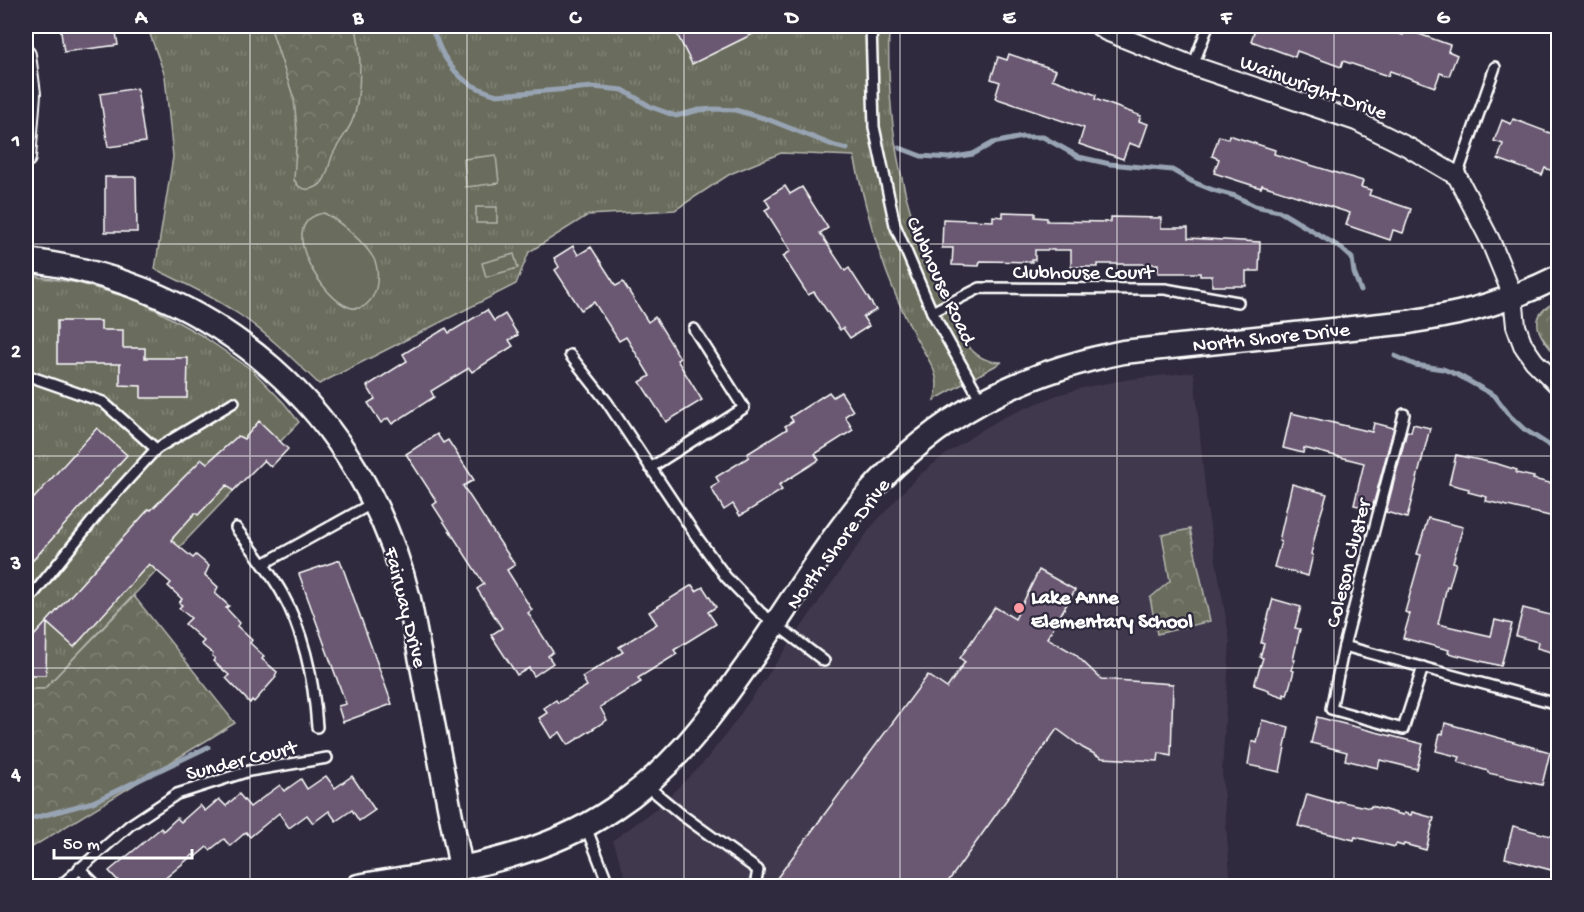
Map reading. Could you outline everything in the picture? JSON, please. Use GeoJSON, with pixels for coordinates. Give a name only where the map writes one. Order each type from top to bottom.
{"type":"FeatureCollection","features":[{"type":"Feature","properties":{"kind":"street","name":"Wainwright Drive"},"geometry":{"type":"LineString","coordinates":[[1099,26],[1106,31],[1193,66],[1356,121],[1408,147],[1457,176]]}},
{"type":"Feature","properties":{"kind":"street"},"geometry":{"type":"LineString","coordinates":[[26,55],[30,94],[26,158]]}},
{"type":"Feature","properties":{"kind":"street"},"geometry":{"type":"LineString","coordinates":[[1457,176],[1490,240],[1513,296],[1516,326],[1523,345],[1534,361],[1558,385]]}},
{"type":"Feature","properties":{"kind":"street","name":"Fairway Drive"},"geometry":{"type":"LineString","coordinates":[[26,260],[103,274],[146,289],[187,308],[226,332],[267,363],[302,397],[332,433],[375,502],[397,558],[409,599],[460,868]]}},
{"type":"Feature","properties":{"kind":"street","name":"North Shore Drive"},"geometry":{"type":"LineString","coordinates":[[358,886],[502,860],[540,847],[586,826],[646,785],[702,728],[867,496],[897,463],[931,435],[1006,388],[1084,360],[1123,352],[1409,322],[1474,309],[1558,277]]}},
{"type":"Feature","properties":{"kind":"lane","name":"Clubhouse Road"},"geometry":{"type":"LineString","coordinates":[[870,26],[874,127],[895,225],[932,312],[982,402]]}},
{"type":"Feature","properties":{"kind":"lane"},"geometry":{"type":"LineString","coordinates":[[1193,66],[1209,26]]}},
{"type":"Feature","properties":{"kind":"lane"},"geometry":{"type":"LineString","coordinates":[[1457,176],[1495,67]]}},
{"type":"Feature","properties":{"kind":"lane","name":"Clubhouse Court"},"geometry":{"type":"LineString","coordinates":[[932,312],[980,288],[1165,290],[1238,302]]}},
{"type":"Feature","properties":{"kind":"lane"},"geometry":{"type":"LineString","coordinates":[[650,468],[744,408],[694,329]]}},
{"type":"Feature","properties":{"kind":"lane"},"geometry":{"type":"LineString","coordinates":[[570,355],[607,402],[726,577],[776,626],[824,661]]}},
{"type":"Feature","properties":{"kind":"lane"},"geometry":{"type":"LineString","coordinates":[[26,375],[103,402],[156,449]]}},
{"type":"Feature","properties":{"kind":"lane"},"geometry":{"type":"LineString","coordinates":[[26,603],[106,504],[156,449],[234,402]]}},
{"type":"Feature","properties":{"kind":"lane","name":"Coleson Cluster"},"geometry":{"type":"LineString","coordinates":[[1404,414],[1344,646],[1558,704]]}},
{"type":"Feature","properties":{"kind":"lane"},"geometry":{"type":"LineString","coordinates":[[263,564],[375,502]]}},
{"type":"Feature","properties":{"kind":"lane"},"geometry":{"type":"LineString","coordinates":[[236,528],[282,593],[309,665],[317,727]]}},
{"type":"Feature","properties":{"kind":"lane"},"geometry":{"type":"LineString","coordinates":[[1344,646],[1331,709],[1403,729],[1423,667]]}},
{"type":"Feature","properties":{"kind":"lane","name":"Sunder Court"},"geometry":{"type":"LineString","coordinates":[[60,886],[130,825],[177,794],[249,771],[327,758]]}},
{"type":"Feature","properties":{"kind":"lane"},"geometry":{"type":"LineString","coordinates":[[646,785],[682,815],[758,870],[755,886]]}},
{"type":"Feature","properties":{"kind":"lane"},"geometry":{"type":"LineString","coordinates":[[586,826],[609,886]]}},
{"type":"Feature","properties":{"kind":"lane"},"geometry":{"type":"LineString","coordinates":[[80,868],[97,886]]}},
{"type":"Feature","properties":{"kind":"shaded area","name":"Lake Anne Elementary School"},"geometry":{"type":"Polygon","coordinates":[[[1194,372],[1207,508],[1230,642],[1222,773],[1231,886],[628,886],[613,840],[655,810],[704,762],[730,729],[871,527],[917,477],[946,454],[1002,418],[1057,395],[1130,379],[1194,372]]]}},
{"type":"Feature","properties":{"kind":"green space"},"geometry":{"type":"Polygon","coordinates":[[[147,26],[889,26],[890,100],[894,136],[900,171],[919,240],[962,337],[981,358],[1002,362],[934,400],[937,391],[936,375],[905,316],[886,272],[865,203],[854,156],[781,153],[730,174],[675,210],[588,215],[529,252],[516,284],[319,384],[271,339],[240,315],[209,296],[155,269],[173,157],[165,76],[147,26]]]}},
{"type":"Feature","properties":{"kind":"green space"},"geometry":{"type":"Polygon","coordinates":[[[270,26],[356,26],[360,65],[355,112],[333,154],[326,176],[320,185],[309,189],[298,186],[294,180],[297,129],[294,99],[270,26]]]}},
{"type":"Feature","properties":{"kind":"green space"},"geometry":{"type":"Polygon","coordinates":[[[496,155],[499,183],[466,187],[464,159],[496,155]]]}},
{"type":"Feature","properties":{"kind":"green space"},"geometry":{"type":"Polygon","coordinates":[[[476,207],[497,207],[497,223],[476,223],[476,207]]]}},
{"type":"Feature","properties":{"kind":"green space"},"geometry":{"type":"Polygon","coordinates":[[[324,213],[352,233],[374,259],[377,268],[376,287],[368,303],[362,307],[354,308],[344,305],[334,298],[323,286],[306,257],[302,242],[303,229],[310,219],[324,213]]]}},
{"type":"Feature","properties":{"kind":"green space"},"geometry":{"type":"Polygon","coordinates":[[[514,254],[518,268],[486,277],[482,263],[514,254]]]}},
{"type":"Feature","properties":{"kind":"green space"},"geometry":{"type":"Polygon","coordinates":[[[26,275],[78,283],[140,301],[201,335],[252,370],[299,422],[44,689],[26,689],[26,275]]]}},
{"type":"Feature","properties":{"kind":"green space"},"geometry":{"type":"Polygon","coordinates":[[[1558,301],[1558,357],[1541,335],[1538,320],[1547,307],[1558,301]]]}},
{"type":"Feature","properties":{"kind":"green space"},"geometry":{"type":"Polygon","coordinates":[[[1190,529],[1210,621],[1157,634],[1150,598],[1170,581],[1162,535],[1190,529]]]}},
{"type":"Feature","properties":{"kind":"green space"},"geometry":{"type":"Polygon","coordinates":[[[134,596],[235,723],[26,851],[26,689],[44,689],[134,596]]]}},
{"type":"Feature","properties":{"kind":"building"},"geometry":{"type":"Polygon","coordinates":[[[60,26],[115,26],[118,45],[64,52],[60,26]]]}},
{"type":"Feature","properties":{"kind":"building"},"geometry":{"type":"Polygon","coordinates":[[[673,26],[769,26],[692,64],[673,26]]]}},
{"type":"Feature","properties":{"kind":"building"},"geometry":{"type":"Polygon","coordinates":[[[1256,26],[1376,26],[1403,35],[1405,29],[1450,45],[1448,51],[1457,55],[1449,76],[1440,73],[1435,87],[1390,71],[1388,76],[1343,61],[1341,67],[1297,51],[1295,57],[1251,41],[1256,26]]]}},
{"type":"Feature","properties":{"kind":"building"},"geometry":{"type":"Polygon","coordinates":[[[1009,54],[1056,70],[1052,79],[1096,95],[1095,99],[1141,116],[1139,121],[1148,124],[1140,147],[1129,143],[1123,159],[1079,144],[1084,128],[995,98],[1000,82],[991,79],[998,57],[1007,60],[1009,54]]]}},
{"type":"Feature","properties":{"kind":"building"},"geometry":{"type":"Polygon","coordinates":[[[137,88],[145,142],[108,147],[100,94],[137,88]]]}},
{"type":"Feature","properties":{"kind":"building"},"geometry":{"type":"Polygon","coordinates":[[[1513,119],[1558,136],[1558,173],[1545,168],[1542,175],[1498,159],[1503,144],[1494,141],[1502,120],[1511,124],[1513,119]]]}},
{"type":"Feature","properties":{"kind":"building"},"geometry":{"type":"Polygon","coordinates":[[[1229,135],[1275,150],[1274,154],[1363,181],[1361,187],[1371,190],[1369,195],[1411,209],[1403,233],[1393,230],[1390,240],[1346,225],[1350,213],[1262,185],[1261,188],[1214,173],[1219,159],[1212,156],[1219,136],[1228,139],[1229,135]]]}},
{"type":"Feature","properties":{"kind":"building"},"geometry":{"type":"Polygon","coordinates":[[[105,177],[136,177],[137,232],[105,232],[105,177]]]}},
{"type":"Feature","properties":{"kind":"building"},"geometry":{"type":"Polygon","coordinates":[[[785,186],[790,194],[802,187],[828,228],[820,233],[845,271],[849,268],[876,310],[863,317],[869,326],[850,338],[843,328],[840,330],[814,292],[808,295],[783,256],[791,251],[765,210],[770,207],[765,199],[785,186]]]}},
{"type":"Feature","properties":{"kind":"building"},"geometry":{"type":"Polygon","coordinates":[[[1003,212],[1035,213],[1035,217],[1047,218],[1047,221],[1111,222],[1111,217],[1161,218],[1161,228],[1188,228],[1188,238],[1260,242],[1259,271],[1246,271],[1246,286],[1212,286],[1212,276],[1200,276],[1200,273],[1158,273],[1158,264],[1098,264],[1098,267],[1071,267],[1071,250],[1035,250],[1035,260],[1032,262],[980,261],[979,266],[952,265],[953,248],[942,248],[943,219],[993,221],[993,216],[1003,217],[1003,212]]]}},
{"type":"Feature","properties":{"kind":"building"},"geometry":{"type":"Polygon","coordinates":[[[573,246],[578,255],[591,247],[616,286],[623,282],[648,322],[655,317],[680,358],[677,360],[702,400],[666,422],[640,382],[650,376],[626,337],[619,341],[594,302],[581,310],[555,270],[559,267],[554,258],[573,246]]]}},
{"type":"Feature","properties":{"kind":"building"},"geometry":{"type":"Polygon","coordinates":[[[487,310],[494,321],[505,314],[518,335],[509,340],[513,346],[472,372],[469,368],[431,391],[434,397],[392,424],[388,418],[381,423],[368,403],[375,399],[367,386],[407,361],[403,354],[446,328],[449,333],[487,310]]]}},
{"type":"Feature","properties":{"kind":"building"},"geometry":{"type":"Polygon","coordinates":[[[57,321],[101,321],[101,330],[123,330],[123,348],[145,348],[145,358],[188,358],[187,398],[141,398],[141,386],[120,385],[120,364],[57,364],[57,321]]]}},
{"type":"Feature","properties":{"kind":"building"},"geometry":{"type":"Polygon","coordinates":[[[829,392],[833,397],[841,392],[853,411],[845,416],[853,430],[815,454],[819,460],[779,485],[782,490],[740,516],[733,504],[724,510],[711,488],[719,482],[716,477],[749,457],[747,454],[787,429],[785,426],[793,421],[790,417],[829,392]]]}},
{"type":"Feature","properties":{"kind":"building"},"geometry":{"type":"Polygon","coordinates":[[[1291,413],[1372,432],[1374,423],[1394,428],[1372,509],[1354,505],[1364,463],[1304,448],[1303,453],[1283,448],[1291,413]]]}},
{"type":"Feature","properties":{"kind":"building"},"geometry":{"type":"Polygon","coordinates":[[[259,421],[288,449],[271,467],[264,460],[233,491],[227,485],[198,515],[195,513],[171,540],[193,558],[196,555],[209,566],[205,575],[218,587],[215,593],[229,606],[226,608],[240,623],[237,626],[252,640],[250,643],[264,656],[262,659],[277,672],[276,677],[254,702],[252,700],[250,703],[226,678],[229,675],[213,661],[215,658],[213,654],[201,644],[204,641],[185,624],[191,618],[179,608],[182,605],[179,603],[182,599],[168,586],[171,583],[149,564],[74,647],[47,623],[46,675],[26,675],[26,637],[33,637],[149,509],[151,510],[202,459],[207,463],[238,436],[244,439],[259,421]]]}},
{"type":"Feature","properties":{"kind":"building"},"geometry":{"type":"Polygon","coordinates":[[[1413,424],[1430,428],[1407,518],[1386,512],[1407,431],[1411,432],[1413,424]]]}},
{"type":"Feature","properties":{"kind":"building"},"geometry":{"type":"Polygon","coordinates":[[[97,428],[127,455],[26,568],[26,507],[97,428]]]}},
{"type":"Feature","properties":{"kind":"building"},"geometry":{"type":"Polygon","coordinates":[[[437,434],[443,443],[448,440],[474,480],[463,486],[515,565],[507,570],[532,610],[528,613],[553,652],[548,656],[553,663],[534,676],[529,668],[517,675],[491,635],[502,628],[477,589],[484,584],[433,505],[437,502],[406,454],[437,434]]]}},
{"type":"Feature","properties":{"kind":"building"},"geometry":{"type":"Polygon","coordinates":[[[1456,455],[1498,464],[1517,470],[1516,473],[1534,477],[1533,479],[1558,485],[1558,518],[1486,501],[1487,497],[1449,484],[1456,455]]]}},
{"type":"Feature","properties":{"kind":"building"},"geometry":{"type":"Polygon","coordinates":[[[1292,484],[1327,494],[1318,523],[1308,576],[1274,567],[1292,484]]]}},
{"type":"Feature","properties":{"kind":"building"},"geometry":{"type":"Polygon","coordinates":[[[1428,518],[1463,527],[1453,562],[1456,563],[1449,587],[1447,586],[1438,624],[1491,636],[1495,620],[1512,624],[1501,666],[1448,653],[1449,650],[1403,638],[1410,614],[1405,612],[1421,555],[1417,554],[1428,518]]]}},
{"type":"Feature","properties":{"kind":"building"},"geometry":{"type":"Polygon","coordinates":[[[340,560],[392,704],[343,722],[338,706],[346,704],[299,574],[340,560]]]}},
{"type":"Feature","properties":{"kind":"building"},"geometry":{"type":"Polygon","coordinates":[[[1039,570],[1075,590],[1047,638],[1075,654],[1101,679],[1173,684],[1171,756],[1159,753],[1158,761],[1102,758],[1083,748],[1057,729],[945,886],[771,886],[928,675],[947,688],[965,662],[960,658],[995,607],[1015,619],[1039,570]]]}},
{"type":"Feature","properties":{"kind":"building"},"geometry":{"type":"Polygon","coordinates":[[[692,585],[696,591],[703,587],[716,607],[708,612],[716,624],[674,650],[677,654],[638,678],[641,682],[600,707],[607,720],[568,745],[560,732],[551,738],[539,718],[547,713],[544,708],[556,700],[558,703],[587,686],[582,677],[623,652],[619,647],[657,624],[649,612],[692,585]]]}},
{"type":"Feature","properties":{"kind":"building"},"geometry":{"type":"Polygon","coordinates":[[[1273,599],[1301,607],[1295,628],[1300,629],[1291,670],[1294,671],[1287,695],[1284,694],[1284,697],[1254,685],[1263,658],[1260,657],[1264,644],[1261,643],[1273,599]]]}},
{"type":"Feature","properties":{"kind":"building"},"geometry":{"type":"Polygon","coordinates":[[[1523,608],[1558,617],[1558,649],[1552,647],[1551,652],[1537,648],[1538,642],[1516,636],[1523,608]]]}},
{"type":"Feature","properties":{"kind":"building"},"geometry":{"type":"Polygon","coordinates":[[[1317,717],[1423,744],[1417,769],[1380,760],[1378,768],[1345,760],[1347,752],[1311,743],[1317,717]]]}},
{"type":"Feature","properties":{"kind":"building"},"geometry":{"type":"Polygon","coordinates":[[[1262,720],[1289,727],[1280,772],[1248,765],[1252,741],[1257,743],[1262,720]]]}},
{"type":"Feature","properties":{"kind":"building"},"geometry":{"type":"Polygon","coordinates":[[[1445,723],[1550,752],[1542,785],[1488,773],[1488,771],[1458,762],[1460,757],[1436,751],[1445,723]]]}},
{"type":"Feature","properties":{"kind":"building"},"geometry":{"type":"Polygon","coordinates":[[[326,776],[335,788],[352,776],[375,810],[359,821],[352,810],[336,821],[329,811],[313,823],[307,815],[289,828],[279,813],[250,837],[246,832],[230,846],[224,839],[210,850],[207,847],[195,857],[193,855],[156,886],[123,886],[109,871],[161,828],[163,831],[177,818],[181,822],[200,805],[205,811],[219,799],[226,806],[239,794],[250,807],[280,785],[284,791],[301,779],[307,789],[326,776]]]}},
{"type":"Feature","properties":{"kind":"building"},"geometry":{"type":"Polygon","coordinates":[[[1307,794],[1338,803],[1339,801],[1370,808],[1371,806],[1403,815],[1404,813],[1411,815],[1412,812],[1434,818],[1426,850],[1404,844],[1403,846],[1396,844],[1395,847],[1355,837],[1354,840],[1298,826],[1307,794]]]}},
{"type":"Feature","properties":{"kind":"building"},"geometry":{"type":"Polygon","coordinates":[[[1513,826],[1558,838],[1558,868],[1556,867],[1555,871],[1505,858],[1513,826]]]}},
{"type":"Feature","properties":{"kind":"waterway"},"geometry":{"type":"LineString","coordinates":[[429,26],[444,56],[455,71],[466,82],[497,95],[593,87],[623,90],[651,107],[676,116],[699,110],[735,110],[767,119],[847,149]]}},
{"type":"Feature","properties":{"kind":"waterway"},"geometry":{"type":"LineString","coordinates":[[900,148],[921,156],[949,158],[973,154],[993,143],[1022,137],[1043,137],[1079,157],[1110,164],[1172,170],[1213,190],[1235,196],[1255,206],[1279,211],[1341,248],[1352,258],[1354,273],[1361,291]]}},
{"type":"Feature","properties":{"kind":"waterway"},"geometry":{"type":"LineString","coordinates":[[1395,356],[1415,365],[1443,369],[1495,396],[1510,416],[1524,429],[1558,451]]}},
{"type":"Feature","properties":{"kind":"waterway"},"geometry":{"type":"LineString","coordinates":[[34,818],[93,802],[208,747]]}},
{"type":"Feature","properties":{"kind":"place","name":"Lake Anne Elementary School"},"geometry":{"type":"Point","coordinates":[1019,608]}}]}
